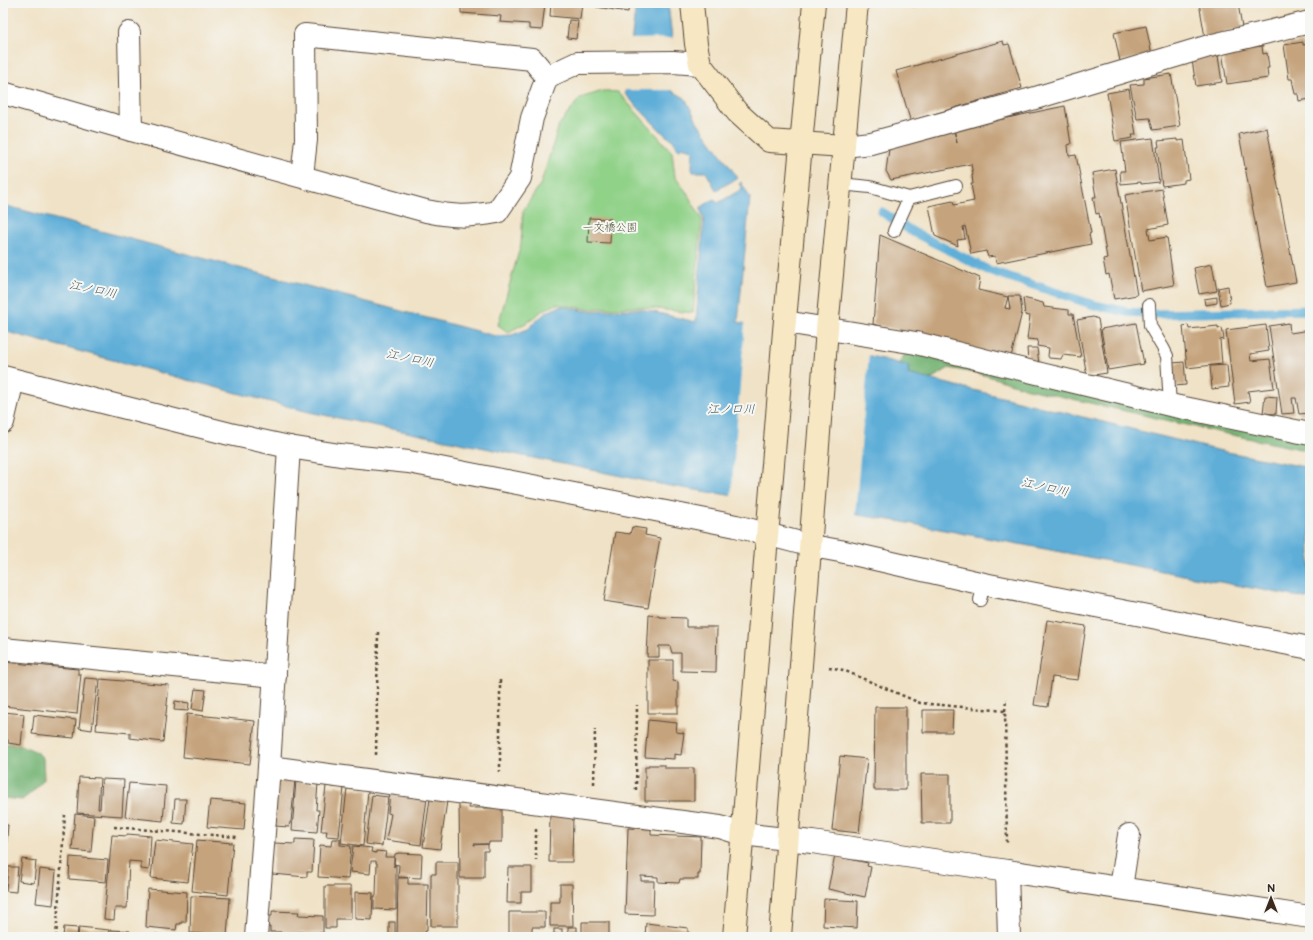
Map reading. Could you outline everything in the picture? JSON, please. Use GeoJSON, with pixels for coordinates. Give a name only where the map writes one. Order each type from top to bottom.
{"type":"FeatureCollection","features":[{"type":"Feature","properties":{"kind":"street"},"geometry":{"type":"LineString","coordinates":[[692,3],[696,44],[700,64],[737,112],[769,141],[844,146],[871,143],[1032,99],[1209,46],[1310,22]]}},
{"type":"Feature","properties":{"kind":"street"},"geometry":{"type":"LineString","coordinates":[[734,937],[785,326],[814,3]]}},
{"type":"Feature","properties":{"kind":"street"},"geometry":{"type":"LineString","coordinates":[[780,937],[827,335],[857,3]]}},
{"type":"Feature","properties":{"kind":"street"},"geometry":{"type":"LineString","coordinates":[[130,33],[131,130]]}},
{"type":"Feature","properties":{"kind":"street"},"geometry":{"type":"LineString","coordinates":[[302,176],[306,140],[306,35],[532,58],[547,77]]}},
{"type":"Feature","properties":{"kind":"street"},"geometry":{"type":"LineString","coordinates":[[3,93],[131,130],[426,211],[451,216],[476,216],[497,212],[520,178],[532,118],[547,77],[578,63],[673,62],[700,64]]}},
{"type":"Feature","properties":{"kind":"street"},"geometry":{"type":"LineString","coordinates":[[785,326],[827,335],[916,343],[1170,405],[1310,434]]}},
{"type":"Feature","properties":{"kind":"street"},"geometry":{"type":"LineString","coordinates":[[3,422],[8,379],[230,434],[289,447],[340,455],[409,462],[736,526],[769,527],[812,536],[840,551],[982,592],[1310,648]]}},
{"type":"Feature","properties":{"kind":"street"},"geometry":{"type":"LineString","coordinates":[[256,937],[269,767],[289,447]]}},
{"type":"Feature","properties":{"kind":"street"},"geometry":{"type":"LineString","coordinates":[[3,649],[275,676]]}},
{"type":"Feature","properties":{"kind":"street"},"geometry":{"type":"LineString","coordinates":[[269,767],[720,827],[742,834],[1007,871],[1310,917]]}},
{"type":"Feature","properties":{"kind":"street"},"geometry":{"type":"LineString","coordinates":[[1122,888],[1129,835]]}},
{"type":"Feature","properties":{"kind":"street"},"geometry":{"type":"LineString","coordinates":[[1007,871],[1009,937]]}},
{"type":"Feature","properties":{"kind":"lane"},"geometry":{"type":"LineString","coordinates":[[840,184],[870,187],[909,198],[956,186]]}},
{"type":"Feature","properties":{"kind":"lane"},"geometry":{"type":"LineString","coordinates":[[894,231],[909,198]]}},
{"type":"Feature","properties":{"kind":"lane"},"geometry":{"type":"LineString","coordinates":[[1149,305],[1150,326],[1166,356],[1170,405]]}},
{"type":"Feature","properties":{"kind":"path"},"geometry":{"type":"LineString","coordinates":[[375,782],[378,632]]}},
{"type":"Feature","properties":{"kind":"path"},"geometry":{"type":"LineString","coordinates":[[829,668],[843,670],[920,703],[1006,711]]}},
{"type":"Feature","properties":{"kind":"path"},"geometry":{"type":"LineString","coordinates":[[500,680],[500,798]]}},
{"type":"Feature","properties":{"kind":"path"},"geometry":{"type":"LineString","coordinates":[[1006,699],[1007,871]]}},
{"type":"Feature","properties":{"kind":"path"},"geometry":{"type":"LineString","coordinates":[[636,816],[637,705]]}},
{"type":"Feature","properties":{"kind":"path"},"geometry":{"type":"LineString","coordinates":[[594,811],[595,729]]}},
{"type":"Feature","properties":{"kind":"path"},"geometry":{"type":"LineString","coordinates":[[56,937],[65,815]]}},
{"type":"Feature","properties":{"kind":"path"},"geometry":{"type":"LineString","coordinates":[[114,827],[263,839]]}},
{"type":"Feature","properties":{"kind":"path"},"geometry":{"type":"LineString","coordinates":[[146,937],[146,934],[184,937]]}},
{"type":"Feature","properties":{"kind":"green space","name":"一文橋公園"},"geometry":{"type":"Polygon","coordinates":[[[603,91],[618,92],[672,152],[675,177],[685,190],[702,219],[693,313],[640,307],[586,309],[557,304],[543,310],[530,321],[508,332],[498,325],[521,244],[523,211],[541,183],[559,125],[580,98],[603,91]]]}},
{"type":"Feature","properties":{"kind":"green space"},"geometry":{"type":"Polygon","coordinates":[[[911,346],[1310,440],[1310,451],[1028,389],[988,376],[949,368],[929,380],[914,378],[902,371],[900,361],[911,346]]]}},
{"type":"Feature","properties":{"kind":"green space"},"geometry":{"type":"Polygon","coordinates":[[[3,743],[30,749],[43,758],[44,779],[22,800],[3,798],[3,743]]]}},
{"type":"Feature","properties":{"kind":"water"},"geometry":{"type":"Polygon","coordinates":[[[636,3],[668,3],[672,38],[669,89],[685,98],[698,123],[738,178],[716,190],[706,172],[693,172],[693,150],[681,147],[678,149],[673,140],[665,135],[625,94],[636,3]]]}},
{"type":"Feature","properties":{"kind":"water","name":"江ノ口川"},"geometry":{"type":"Polygon","coordinates":[[[741,182],[750,198],[738,322],[909,366],[908,374],[1217,450],[1310,468],[1310,599],[897,521],[670,486],[309,412],[3,331],[3,205],[495,336],[512,335],[528,329],[547,312],[561,306],[586,311],[641,309],[696,322],[704,219],[700,208],[714,199],[718,203],[742,189],[739,184],[741,182]]]}},
{"type":"Feature","properties":{"kind":"pier"},"geometry":{"type":"Polygon","coordinates":[[[673,38],[672,90],[624,90],[630,39],[673,38]]]}},
{"type":"Feature","properties":{"kind":"pier"},"geometry":{"type":"Polygon","coordinates":[[[745,322],[869,354],[855,516],[731,497],[745,322]]]}},
{"type":"Feature","properties":{"kind":"building"},"geometry":{"type":"Polygon","coordinates":[[[461,3],[545,3],[542,30],[529,29],[529,24],[500,22],[501,16],[461,13],[461,3]]]}},
{"type":"Feature","properties":{"kind":"building"},"geometry":{"type":"Polygon","coordinates":[[[551,3],[582,3],[580,19],[550,16],[551,3]]]}},
{"type":"Feature","properties":{"kind":"building"},"geometry":{"type":"Polygon","coordinates":[[[597,3],[629,3],[628,12],[596,7],[597,3]]]}},
{"type":"Feature","properties":{"kind":"building"},"geometry":{"type":"Polygon","coordinates":[[[912,3],[926,3],[913,7],[912,3]]]}},
{"type":"Feature","properties":{"kind":"building"},"geometry":{"type":"Polygon","coordinates":[[[1199,3],[1238,3],[1242,28],[1205,37],[1199,3]]]}},
{"type":"Feature","properties":{"kind":"building"},"geometry":{"type":"Polygon","coordinates":[[[569,20],[578,21],[576,39],[567,38],[569,20]]]}},
{"type":"Feature","properties":{"kind":"building"},"geometry":{"type":"Polygon","coordinates":[[[1146,26],[1152,55],[1120,61],[1114,33],[1146,26]]]}},
{"type":"Feature","properties":{"kind":"building"},"geometry":{"type":"Polygon","coordinates":[[[1003,41],[1004,45],[1009,44],[1022,88],[917,119],[918,121],[911,123],[896,71],[1003,41]]]}},
{"type":"Feature","properties":{"kind":"building"},"geometry":{"type":"Polygon","coordinates":[[[1303,42],[1303,45],[1310,44],[1310,99],[1299,101],[1298,94],[1295,94],[1292,79],[1289,79],[1284,45],[1303,42]]]}},
{"type":"Feature","properties":{"kind":"building"},"geometry":{"type":"Polygon","coordinates":[[[1262,46],[1263,54],[1267,53],[1269,68],[1267,68],[1268,78],[1227,84],[1222,51],[1262,46]]]}},
{"type":"Feature","properties":{"kind":"building"},"geometry":{"type":"Polygon","coordinates":[[[1218,56],[1222,82],[1196,86],[1192,60],[1218,56]]]}},
{"type":"Feature","properties":{"kind":"building"},"geometry":{"type":"Polygon","coordinates":[[[1171,74],[1180,126],[1153,130],[1150,118],[1137,119],[1130,85],[1144,84],[1144,78],[1171,74]]]}},
{"type":"Feature","properties":{"kind":"building"},"geometry":{"type":"Polygon","coordinates":[[[1129,89],[1136,135],[1132,135],[1133,138],[1115,141],[1107,93],[1129,89]]]}},
{"type":"Feature","properties":{"kind":"building"},"geometry":{"type":"Polygon","coordinates":[[[1065,106],[1071,144],[1068,145],[1069,156],[1076,155],[1091,233],[1089,234],[1091,244],[996,263],[995,256],[988,257],[986,251],[971,254],[965,226],[963,227],[965,239],[957,240],[958,246],[935,236],[929,206],[953,201],[954,205],[974,201],[971,184],[973,184],[973,175],[971,164],[891,180],[886,171],[889,149],[954,131],[957,143],[954,129],[1065,106]]]}},
{"type":"Feature","properties":{"kind":"building"},"geometry":{"type":"Polygon","coordinates":[[[1267,128],[1296,282],[1267,287],[1239,134],[1267,128]]]}},
{"type":"Feature","properties":{"kind":"building"},"geometry":{"type":"Polygon","coordinates":[[[1153,138],[1159,182],[1121,184],[1120,171],[1125,171],[1121,142],[1153,138]]]}},
{"type":"Feature","properties":{"kind":"building"},"geometry":{"type":"Polygon","coordinates":[[[1177,139],[1177,141],[1184,140],[1189,179],[1184,180],[1184,183],[1162,186],[1157,147],[1159,147],[1158,141],[1177,139]]]}},
{"type":"Feature","properties":{"kind":"building"},"geometry":{"type":"Polygon","coordinates":[[[1115,169],[1137,295],[1114,299],[1109,274],[1106,275],[1103,259],[1107,258],[1099,213],[1096,214],[1093,197],[1096,197],[1092,173],[1115,169]]]}},
{"type":"Feature","properties":{"kind":"building"},"geometry":{"type":"Polygon","coordinates":[[[1162,189],[1168,225],[1148,229],[1150,240],[1167,237],[1174,285],[1141,291],[1125,195],[1162,189]]]}},
{"type":"Feature","properties":{"kind":"building"},"geometry":{"type":"Polygon","coordinates":[[[589,218],[611,219],[610,243],[588,242],[589,218]]]}},
{"type":"Feature","properties":{"kind":"building"},"geometry":{"type":"Polygon","coordinates":[[[880,235],[980,278],[978,290],[1008,297],[1005,308],[1010,309],[1008,296],[1020,296],[1022,312],[1011,357],[873,324],[880,235]]]}},
{"type":"Feature","properties":{"kind":"building"},"geometry":{"type":"Polygon","coordinates":[[[1212,264],[1217,291],[1199,294],[1194,268],[1212,264]]]}},
{"type":"Feature","properties":{"kind":"building"},"geometry":{"type":"Polygon","coordinates":[[[1228,286],[1230,303],[1221,305],[1218,288],[1228,286]]]}},
{"type":"Feature","properties":{"kind":"building"},"geometry":{"type":"Polygon","coordinates":[[[1217,297],[1217,303],[1205,305],[1204,299],[1217,297]]]}},
{"type":"Feature","properties":{"kind":"building"},"geometry":{"type":"Polygon","coordinates":[[[1023,298],[1043,303],[1044,307],[1069,310],[1069,314],[1073,314],[1081,357],[1063,355],[1061,359],[1049,358],[1049,348],[1037,346],[1038,340],[1027,339],[1030,316],[1025,315],[1023,298]]]}},
{"type":"Feature","properties":{"kind":"building"},"geometry":{"type":"Polygon","coordinates":[[[1093,317],[1098,319],[1107,373],[1087,376],[1077,320],[1093,317]]]}},
{"type":"Feature","properties":{"kind":"building"},"geometry":{"type":"Polygon","coordinates":[[[1136,323],[1144,364],[1108,370],[1101,329],[1136,323]]]}},
{"type":"Feature","properties":{"kind":"building"},"geometry":{"type":"Polygon","coordinates":[[[1289,323],[1290,333],[1310,330],[1310,413],[1299,414],[1296,398],[1292,398],[1294,413],[1282,414],[1269,326],[1289,323]]]}},
{"type":"Feature","properties":{"kind":"building"},"geometry":{"type":"Polygon","coordinates":[[[1188,325],[1189,329],[1218,326],[1218,329],[1222,328],[1224,339],[1220,340],[1222,364],[1187,368],[1183,326],[1188,325]]]}},
{"type":"Feature","properties":{"kind":"building"},"geometry":{"type":"Polygon","coordinates":[[[1266,325],[1269,351],[1250,354],[1251,361],[1270,359],[1274,388],[1248,391],[1250,402],[1235,404],[1226,330],[1266,325]]]}},
{"type":"Feature","properties":{"kind":"building"},"geometry":{"type":"Polygon","coordinates":[[[1027,348],[1037,348],[1039,364],[1028,362],[1027,348]]]}},
{"type":"Feature","properties":{"kind":"building"},"geometry":{"type":"Polygon","coordinates":[[[1184,362],[1186,385],[1174,386],[1172,363],[1184,362]]]}},
{"type":"Feature","properties":{"kind":"building"},"geometry":{"type":"Polygon","coordinates":[[[1227,365],[1229,387],[1212,389],[1210,366],[1227,365]]]}},
{"type":"Feature","properties":{"kind":"building"},"geometry":{"type":"Polygon","coordinates":[[[1265,396],[1277,397],[1276,414],[1263,413],[1265,396]]]}},
{"type":"Feature","properties":{"kind":"building"},"geometry":{"type":"Polygon","coordinates":[[[632,527],[646,529],[645,535],[660,538],[648,608],[604,601],[615,532],[630,534],[632,527]]]}},
{"type":"Feature","properties":{"kind":"building"},"geometry":{"type":"Polygon","coordinates":[[[649,615],[686,618],[686,627],[717,627],[716,672],[681,671],[681,653],[672,653],[670,646],[659,646],[659,657],[647,657],[649,615]]]}},
{"type":"Feature","properties":{"kind":"building"},"geometry":{"type":"Polygon","coordinates":[[[1047,620],[1086,626],[1078,680],[1052,677],[1048,707],[1034,705],[1047,620]]]}},
{"type":"Feature","properties":{"kind":"building"},"geometry":{"type":"Polygon","coordinates":[[[648,660],[673,660],[673,681],[678,682],[678,713],[648,713],[648,660]]]}},
{"type":"Feature","properties":{"kind":"building"},"geometry":{"type":"Polygon","coordinates":[[[3,662],[78,669],[78,674],[81,674],[77,714],[3,706],[3,662]]]}},
{"type":"Feature","properties":{"kind":"building"},"geometry":{"type":"Polygon","coordinates":[[[85,678],[98,679],[92,730],[79,728],[85,678]]]}},
{"type":"Feature","properties":{"kind":"building"},"geometry":{"type":"Polygon","coordinates":[[[100,679],[169,685],[163,742],[130,738],[130,733],[96,730],[100,679]]]}},
{"type":"Feature","properties":{"kind":"building"},"geometry":{"type":"Polygon","coordinates":[[[195,689],[206,690],[203,711],[192,709],[195,689]]]}},
{"type":"Feature","properties":{"kind":"building"},"geometry":{"type":"Polygon","coordinates":[[[175,701],[189,703],[188,711],[174,710],[175,701]]]}},
{"type":"Feature","properties":{"kind":"building"},"geometry":{"type":"Polygon","coordinates":[[[875,707],[906,707],[906,790],[874,790],[875,707]]]}},
{"type":"Feature","properties":{"kind":"building"},"geometry":{"type":"Polygon","coordinates":[[[923,710],[953,710],[952,732],[923,732],[923,710]]]}},
{"type":"Feature","properties":{"kind":"building"},"geometry":{"type":"Polygon","coordinates":[[[3,712],[24,714],[21,745],[8,743],[8,740],[3,739],[3,712]]]}},
{"type":"Feature","properties":{"kind":"building"},"geometry":{"type":"Polygon","coordinates":[[[187,714],[255,721],[250,764],[183,757],[187,714]]]}},
{"type":"Feature","properties":{"kind":"building"},"geometry":{"type":"Polygon","coordinates":[[[34,715],[76,720],[74,738],[32,734],[34,715]]]}},
{"type":"Feature","properties":{"kind":"building"},"geometry":{"type":"Polygon","coordinates":[[[648,720],[677,723],[676,732],[684,733],[681,755],[674,754],[674,759],[645,757],[648,720]]]}},
{"type":"Feature","properties":{"kind":"building"},"geometry":{"type":"Polygon","coordinates":[[[840,756],[867,759],[859,833],[832,830],[840,756]]]}},
{"type":"Feature","properties":{"kind":"building"},"geometry":{"type":"Polygon","coordinates":[[[648,765],[665,765],[665,768],[694,768],[694,801],[645,801],[645,767],[648,767],[648,765]]]}},
{"type":"Feature","properties":{"kind":"building"},"geometry":{"type":"Polygon","coordinates":[[[921,774],[950,774],[950,823],[922,823],[921,774]]]}},
{"type":"Feature","properties":{"kind":"building"},"geometry":{"type":"Polygon","coordinates":[[[79,777],[100,778],[98,809],[100,809],[102,779],[124,780],[122,816],[77,813],[79,777]]]}},
{"type":"Feature","properties":{"kind":"building"},"geometry":{"type":"Polygon","coordinates":[[[277,778],[295,779],[291,822],[289,827],[275,826],[276,824],[273,823],[277,778]]]}},
{"type":"Feature","properties":{"kind":"building"},"geometry":{"type":"Polygon","coordinates":[[[296,781],[318,783],[316,810],[319,810],[317,832],[292,830],[296,781]]]}},
{"type":"Feature","properties":{"kind":"building"},"geometry":{"type":"Polygon","coordinates":[[[129,783],[166,786],[163,821],[125,817],[129,783]]]}},
{"type":"Feature","properties":{"kind":"building"},"geometry":{"type":"Polygon","coordinates":[[[335,785],[344,787],[339,837],[326,836],[327,831],[321,831],[326,786],[335,787],[335,785]]]}},
{"type":"Feature","properties":{"kind":"building"},"geometry":{"type":"Polygon","coordinates":[[[347,788],[368,791],[363,846],[341,843],[347,788]]]}},
{"type":"Feature","properties":{"kind":"building"},"geometry":{"type":"Polygon","coordinates":[[[390,793],[427,798],[421,845],[386,840],[391,814],[388,813],[390,793]]]}},
{"type":"Feature","properties":{"kind":"building"},"geometry":{"type":"Polygon","coordinates":[[[372,795],[388,797],[382,846],[366,844],[372,795]]]}},
{"type":"Feature","properties":{"kind":"building"},"geometry":{"type":"Polygon","coordinates":[[[175,799],[186,799],[184,824],[173,823],[175,799]]]}},
{"type":"Feature","properties":{"kind":"building"},"geometry":{"type":"Polygon","coordinates":[[[430,799],[447,801],[440,849],[423,847],[430,799]]]}},
{"type":"Feature","properties":{"kind":"building"},"geometry":{"type":"Polygon","coordinates":[[[210,800],[246,803],[244,830],[207,827],[210,800]]]}},
{"type":"Feature","properties":{"kind":"building"},"geometry":{"type":"Polygon","coordinates":[[[459,804],[469,804],[469,808],[502,808],[502,842],[489,842],[488,851],[484,851],[484,878],[460,878],[459,804]]]}},
{"type":"Feature","properties":{"kind":"building"},"geometry":{"type":"Polygon","coordinates":[[[75,814],[94,816],[91,852],[72,850],[75,814]]]}},
{"type":"Feature","properties":{"kind":"building"},"geometry":{"type":"Polygon","coordinates":[[[550,815],[573,816],[572,862],[549,862],[550,815]]]}},
{"type":"Feature","properties":{"kind":"building"},"geometry":{"type":"Polygon","coordinates":[[[3,825],[8,825],[6,850],[3,850],[3,825]]]}},
{"type":"Feature","properties":{"kind":"building"},"geometry":{"type":"Polygon","coordinates":[[[628,828],[651,829],[651,835],[701,837],[700,874],[698,874],[698,879],[680,879],[679,883],[658,882],[658,877],[641,876],[641,881],[654,881],[653,915],[625,914],[628,828]]]}},
{"type":"Feature","properties":{"kind":"building"},"geometry":{"type":"Polygon","coordinates":[[[127,834],[151,836],[149,870],[141,869],[141,862],[129,861],[127,908],[115,908],[114,920],[104,919],[112,835],[127,836],[127,834]]]}},
{"type":"Feature","properties":{"kind":"building"},"geometry":{"type":"Polygon","coordinates":[[[295,839],[314,840],[312,872],[307,872],[307,877],[272,874],[274,843],[295,844],[295,839]]]}},
{"type":"Feature","properties":{"kind":"building"},"geometry":{"type":"Polygon","coordinates":[[[332,839],[340,839],[340,845],[351,846],[348,879],[318,877],[320,845],[331,846],[332,839]]]}},
{"type":"Feature","properties":{"kind":"building"},"geometry":{"type":"Polygon","coordinates":[[[155,840],[193,844],[188,882],[151,878],[155,840]]]}},
{"type":"Feature","properties":{"kind":"building"},"geometry":{"type":"Polygon","coordinates":[[[197,840],[233,843],[228,895],[192,891],[197,840]]]}},
{"type":"Feature","properties":{"kind":"building"},"geometry":{"type":"Polygon","coordinates":[[[353,846],[372,848],[371,852],[386,852],[385,857],[394,857],[394,865],[396,865],[396,910],[374,909],[377,863],[376,861],[371,861],[370,874],[350,872],[353,846]]]}},
{"type":"Feature","properties":{"kind":"building"},"geometry":{"type":"Polygon","coordinates":[[[395,854],[422,854],[421,878],[398,877],[399,865],[394,864],[395,854]]]}},
{"type":"Feature","properties":{"kind":"building"},"geometry":{"type":"Polygon","coordinates":[[[835,856],[868,863],[867,866],[871,867],[865,897],[828,889],[835,856]]]}},
{"type":"Feature","properties":{"kind":"building"},"geometry":{"type":"Polygon","coordinates":[[[70,857],[108,860],[106,882],[69,879],[70,857]]]}},
{"type":"Feature","properties":{"kind":"building"},"geometry":{"type":"Polygon","coordinates":[[[22,859],[36,861],[34,883],[19,881],[22,859]]]}},
{"type":"Feature","properties":{"kind":"building"},"geometry":{"type":"Polygon","coordinates":[[[436,862],[458,862],[458,926],[431,926],[431,874],[436,874],[436,862]]]}},
{"type":"Feature","properties":{"kind":"building"},"geometry":{"type":"Polygon","coordinates":[[[8,867],[18,867],[16,892],[6,891],[8,867]]]}},
{"type":"Feature","properties":{"kind":"building"},"geometry":{"type":"Polygon","coordinates":[[[508,867],[532,867],[532,892],[521,892],[521,903],[507,903],[508,867]]]}},
{"type":"Feature","properties":{"kind":"building"},"geometry":{"type":"Polygon","coordinates":[[[40,869],[56,871],[53,905],[36,903],[40,869]]]}},
{"type":"Feature","properties":{"kind":"building"},"geometry":{"type":"Polygon","coordinates":[[[398,878],[408,878],[408,884],[428,884],[427,931],[425,931],[425,937],[397,936],[398,878]]]}},
{"type":"Feature","properties":{"kind":"building"},"geometry":{"type":"Polygon","coordinates":[[[560,884],[572,884],[573,926],[550,926],[550,902],[560,902],[560,884]]]}},
{"type":"Feature","properties":{"kind":"building"},"geometry":{"type":"Polygon","coordinates":[[[325,886],[351,886],[351,919],[336,919],[336,928],[325,928],[325,886]]]}},
{"type":"Feature","properties":{"kind":"building"},"geometry":{"type":"Polygon","coordinates":[[[148,889],[187,892],[186,922],[177,924],[176,930],[146,927],[148,889]]]}},
{"type":"Feature","properties":{"kind":"building"},"geometry":{"type":"Polygon","coordinates":[[[355,892],[373,893],[372,920],[355,919],[355,892]]]}},
{"type":"Feature","properties":{"kind":"building"},"geometry":{"type":"Polygon","coordinates":[[[191,896],[230,898],[227,936],[190,933],[191,896]]]}},
{"type":"Feature","properties":{"kind":"building"},"geometry":{"type":"Polygon","coordinates":[[[824,899],[858,901],[857,928],[823,926],[824,899]]]}},
{"type":"Feature","properties":{"kind":"building"},"geometry":{"type":"Polygon","coordinates":[[[272,911],[299,912],[298,915],[323,916],[323,933],[298,933],[323,934],[324,937],[281,937],[281,932],[270,932],[270,927],[268,927],[268,916],[272,916],[272,911]]]}},
{"type":"Feature","properties":{"kind":"building"},"geometry":{"type":"Polygon","coordinates":[[[509,912],[545,912],[545,927],[532,927],[532,937],[509,937],[509,912]]]}},
{"type":"Feature","properties":{"kind":"building"},"geometry":{"type":"Polygon","coordinates":[[[389,922],[395,922],[395,935],[389,935],[389,922]]]}},
{"type":"Feature","properties":{"kind":"building"},"geometry":{"type":"Polygon","coordinates":[[[582,922],[609,922],[609,937],[582,936],[582,922]]]}},
{"type":"Feature","properties":{"kind":"building"},"geometry":{"type":"Polygon","coordinates":[[[646,923],[688,928],[688,937],[645,937],[646,923]]]}},
{"type":"Feature","properties":{"kind":"building"},"geometry":{"type":"Polygon","coordinates":[[[64,927],[78,928],[77,937],[63,937],[64,927]]]}},
{"type":"Feature","properties":{"kind":"building"},"geometry":{"type":"Polygon","coordinates":[[[79,927],[109,930],[108,937],[78,937],[79,927]]]}},
{"type":"Feature","properties":{"kind":"building"},"geometry":{"type":"Polygon","coordinates":[[[568,927],[577,927],[577,936],[581,937],[551,937],[568,936],[568,927]]]}},
{"type":"Feature","properties":{"kind":"building"},"geometry":{"type":"Polygon","coordinates":[[[554,929],[562,929],[562,935],[554,935],[554,929]]]}},
{"type":"Feature","properties":{"kind":"building"},"geometry":{"type":"Polygon","coordinates":[[[110,930],[130,931],[130,933],[142,934],[141,937],[109,937],[110,930]]]}},
{"type":"Feature","properties":{"kind":"building"},"geometry":{"type":"Polygon","coordinates":[[[465,935],[496,936],[496,937],[465,937],[465,935]]]}},
{"type":"Feature","properties":{"kind":"waterway"},"geometry":{"type":"LineString","coordinates":[[882,212],[913,232],[988,270],[1094,305],[1128,312],[1158,314],[1310,310]]}}]}
